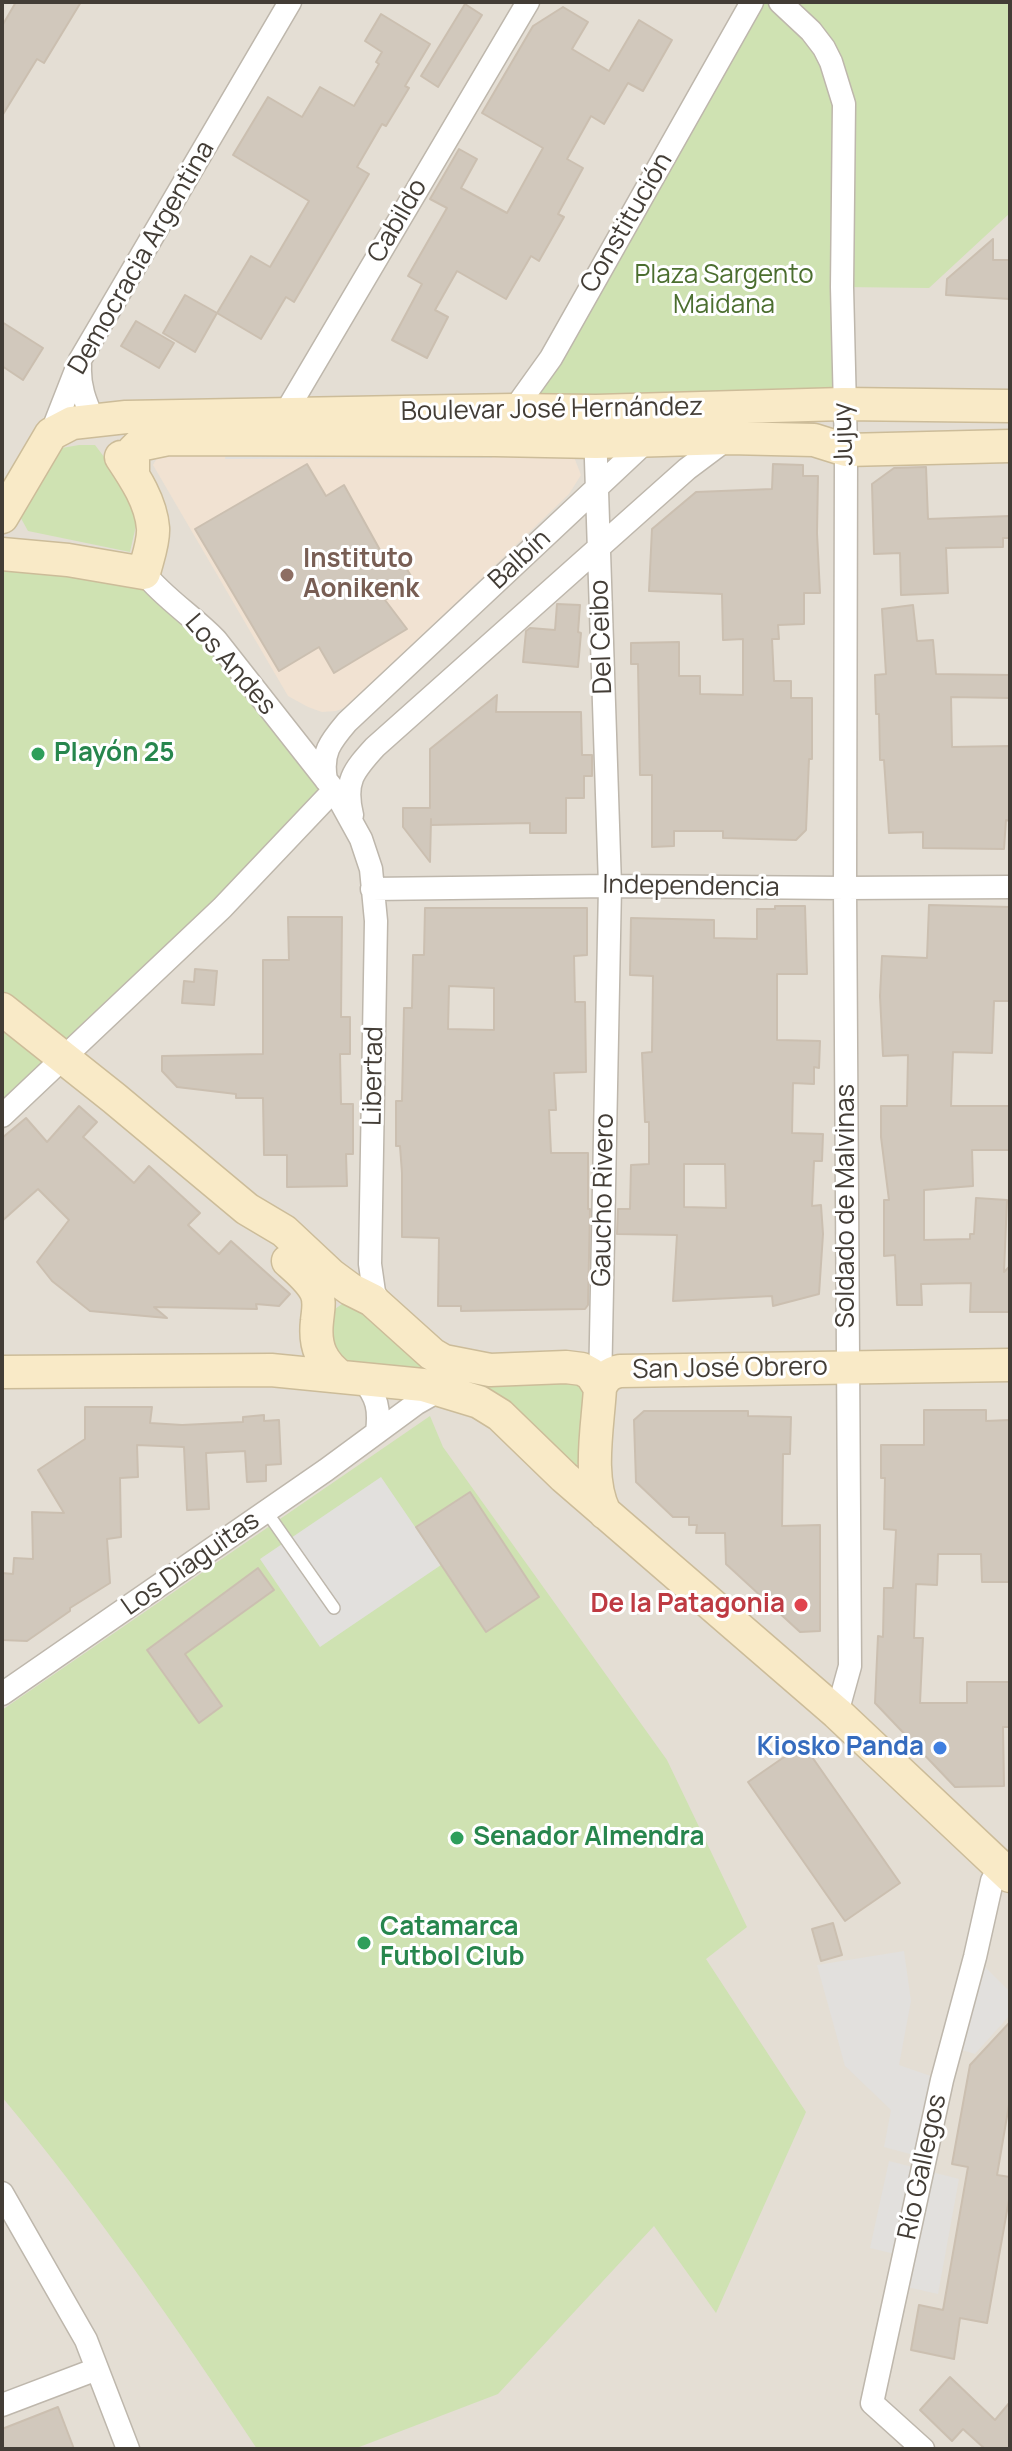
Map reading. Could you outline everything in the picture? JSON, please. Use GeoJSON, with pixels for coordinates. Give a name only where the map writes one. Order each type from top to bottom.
{"type":"FeatureCollection","features":[{"type":"Feature","properties":{"kind":"street","name":"Democracia Argentina"},"geometry":{"type":"LineString","coordinates":[[2,517],[51,434],[80,360],[290,2]]}},
{"type":"Feature","properties":{"kind":"street","name":"Cabildo"},"geometry":{"type":"LineString","coordinates":[[268,440],[528,2]]}},
{"type":"Feature","properties":{"kind":"street","name":"Constitución"},"geometry":{"type":"LineString","coordinates":[[495,440],[551,358],[752,2]]}},
{"type":"Feature","properties":{"kind":"street","name":"Jujuy"},"geometry":{"type":"LineString","coordinates":[[780,2],[824,48],[844,104],[845,888]]}},
{"type":"Feature","properties":{"kind":"street"},"geometry":{"type":"LineString","coordinates":[[2,554],[68,560],[144,573],[153,531],[149,508],[133,475],[94,422],[79,381],[80,360]]}},
{"type":"Feature","properties":{"kind":"street","name":"Boulevar José Hernández"},"geometry":{"type":"LineString","coordinates":[[51,434],[72,423],[126,417],[701,409],[843,404],[1010,406]]}},
{"type":"Feature","properties":{"kind":"street","name":"Balbín"},"geometry":{"type":"LineString","coordinates":[[347,722],[646,441],[673,419],[701,409]]}},
{"type":"Feature","properties":{"kind":"street"},"geometry":{"type":"LineString","coordinates":[[561,411],[590,422],[595,427],[596,442]]}},
{"type":"Feature","properties":{"kind":"street","name":"Boulevar José Hernández"},"geometry":{"type":"LineString","coordinates":[[133,475],[133,451],[139,445],[152,441],[596,442],[729,438],[814,440],[846,450],[1010,446]]}},
{"type":"Feature","properties":{"kind":"street","name":"Balbín"},"geometry":{"type":"LineString","coordinates":[[375,747],[687,469],[729,438]]}},
{"type":"Feature","properties":{"kind":"street","name":"Del Ceibo"},"geometry":{"type":"LineString","coordinates":[[596,442],[610,886]]}},
{"type":"Feature","properties":{"kind":"street","name":"Los Andes"},"geometry":{"type":"LineString","coordinates":[[144,573],[155,587],[198,620],[216,640],[322,772],[361,839],[371,869],[372,889]]}},
{"type":"Feature","properties":{"kind":"street"},"geometry":{"type":"LineString","coordinates":[[286,729],[299,735],[312,735],[347,722]]}},
{"type":"Feature","properties":{"kind":"street"},"geometry":{"type":"LineString","coordinates":[[2,1116],[222,908],[322,772],[330,742],[347,722]]}},
{"type":"Feature","properties":{"kind":"street"},"geometry":{"type":"LineString","coordinates":[[322,772],[375,747]]}},
{"type":"Feature","properties":{"kind":"street"},"geometry":{"type":"LineString","coordinates":[[355,828],[348,794],[350,778],[375,747]]}},
{"type":"Feature","properties":{"kind":"street","name":"Gaucho Rivero"},"geometry":{"type":"LineString","coordinates":[[605,1513],[596,1491],[596,1468],[610,886]]}},
{"type":"Feature","properties":{"kind":"street","name":"Independencia"},"geometry":{"type":"LineString","coordinates":[[372,889],[1010,887]]}},
{"type":"Feature","properties":{"kind":"street","name":"Soldado de Malvinas"},"geometry":{"type":"LineString","coordinates":[[837,1713],[850,1666],[845,888]]}},
{"type":"Feature","properties":{"kind":"street","name":"Libertad"},"geometry":{"type":"LineString","coordinates":[[372,889],[376,921],[370,1264],[374,1292],[384,1311]]}},
{"type":"Feature","properties":{"kind":"street"},"geometry":{"type":"LineString","coordinates":[[2,1009],[65,1057],[247,1209],[271,1244],[317,1292],[322,1359],[327,1367],[352,1378],[378,1401],[377,1432]]}},
{"type":"Feature","properties":{"kind":"street","name":"San José Obrero"},"geometry":{"type":"LineString","coordinates":[[247,1209],[284,1231],[331,1275],[372,1300],[432,1354],[444,1361],[490,1370],[582,1369],[591,1374],[600,1388]]}},
{"type":"Feature","properties":{"kind":"street"},"geometry":{"type":"LineString","coordinates":[[271,1370],[308,1358],[313,1352],[318,1320],[331,1298],[350,1289],[364,1276],[370,1264]]}},
{"type":"Feature","properties":{"kind":"street","name":"San José Obrero"},"geometry":{"type":"LineString","coordinates":[[600,1388],[604,1379],[620,1371],[1010,1365]]}},
{"type":"Feature","properties":{"kind":"street"},"geometry":{"type":"LineString","coordinates":[[2,1372],[271,1370],[411,1384],[471,1398],[500,1415],[564,1477],[837,1713],[1007,1868]]}},
{"type":"Feature","properties":{"kind":"street","name":"Los Diaguitas"},"geometry":{"type":"LineString","coordinates":[[2,1694],[417,1403],[440,1390]]}},
{"type":"Feature","properties":{"kind":"street"},"geometry":{"type":"LineString","coordinates":[[564,1477],[581,1480],[596,1468]]}},
{"type":"Feature","properties":{"kind":"street","name":"Río Gallegos"},"geometry":{"type":"LineString","coordinates":[[923,2449],[872,2403],[942,2080],[992,1881],[1007,1868]]}},
{"type":"Feature","properties":{"kind":"street"},"geometry":{"type":"LineString","coordinates":[[2,2193],[86,2340],[128,2449]]}},
{"type":"Feature","properties":{"kind":"street"},"geometry":{"type":"LineString","coordinates":[[2,2405],[97,2369]]}},
{"type":"Feature","properties":{"kind":"lane"},"geometry":{"type":"LineString","coordinates":[[266,1511],[334,1608]]}},
{"type":"Feature","properties":{"kind":"shaded area"},"geometry":{"type":"Polygon","coordinates":[[[2,2],[1010,2],[1010,2449],[2,2449],[2,2]]]}},
{"type":"Feature","properties":{"kind":"shaded area"},"geometry":{"type":"Polygon","coordinates":[[[227,440],[493,440],[492,458],[225,459],[227,440]]]}},
{"type":"Feature","properties":{"kind":"shaded area"},"geometry":{"type":"Polygon","coordinates":[[[493,448],[574,457],[581,475],[569,494],[349,706],[322,712],[288,696],[153,465],[161,451],[493,448]]]}},
{"type":"Feature","properties":{"kind":"shaded area"},"geometry":{"type":"Polygon","coordinates":[[[381,1477],[441,1565],[320,1647],[260,1559],[381,1477]]]}},
{"type":"Feature","properties":{"kind":"shaded area"},"geometry":{"type":"Polygon","coordinates":[[[904,1951],[911,2001],[899,2065],[942,2080],[925,2158],[884,2147],[891,2110],[845,2066],[817,1965],[904,1951]]]}},
{"type":"Feature","properties":{"kind":"shaded area"},"geometry":{"type":"Polygon","coordinates":[[[975,1957],[1010,1992],[1010,2015],[975,2054],[952,2047],[975,1957]]]}},
{"type":"Feature","properties":{"kind":"shaded area"},"geometry":{"type":"Polygon","coordinates":[[[889,2161],[959,2179],[938,2294],[898,2285],[903,2256],[870,2248],[889,2161]]]}},
{"type":"Feature","properties":{"kind":"green space","name":"Plaza Sargento Maidana"},"geometry":{"type":"Polygon","coordinates":[[[752,2],[1010,2],[1010,213],[929,288],[842,287],[843,404],[513,410],[752,2]]]}},
{"type":"Feature","properties":{"kind":"green space"},"geometry":{"type":"Polygon","coordinates":[[[95,445],[123,482],[137,521],[130,552],[28,531],[17,511],[56,449],[95,445]]]}},
{"type":"Feature","properties":{"kind":"green space"},"geometry":{"type":"Polygon","coordinates":[[[2,554],[144,573],[334,790],[2,1116],[2,554]]]}},
{"type":"Feature","properties":{"kind":"green space"},"geometry":{"type":"Polygon","coordinates":[[[346,1301],[359,1301],[411,1349],[587,1386],[587,1457],[574,1467],[515,1414],[355,1370],[328,1347],[331,1312],[346,1301]]]}},
{"type":"Feature","properties":{"kind":"green space","name":"Catamarca Futbol Club"},"geometry":{"type":"Polygon","coordinates":[[[430,1416],[443,1447],[667,1760],[747,1927],[706,1959],[806,2112],[716,2313],[654,2226],[498,2394],[354,2449],[257,2449],[134,2269],[2,2097],[2,1710],[430,1416]]]}},
{"type":"Feature","properties":{"kind":"building"},"geometry":{"type":"Polygon","coordinates":[[[16,2],[81,2],[44,63],[37,59],[2,116],[2,26],[16,2]]]}},
{"type":"Feature","properties":{"kind":"building"},"geometry":{"type":"Polygon","coordinates":[[[465,4],[482,15],[438,87],[421,76],[465,4]]]}},
{"type":"Feature","properties":{"kind":"building"},"geometry":{"type":"Polygon","coordinates":[[[563,7],[588,22],[572,49],[609,71],[639,20],[672,40],[643,91],[628,83],[604,124],[591,116],[567,159],[583,168],[558,214],[564,217],[539,261],[531,256],[506,299],[457,271],[435,310],[448,317],[427,358],[392,340],[422,284],[408,276],[447,208],[430,199],[459,149],[477,159],[461,188],[507,213],[543,148],[482,113],[533,26],[563,7]]]}},
{"type":"Feature","properties":{"kind":"building"},"geometry":{"type":"Polygon","coordinates":[[[381,14],[430,44],[405,86],[409,88],[386,126],[382,124],[357,167],[369,174],[294,302],[286,297],[261,339],[217,313],[251,256],[270,267],[309,201],[233,155],[268,97],[302,117],[320,87],[354,106],[379,64],[376,62],[382,52],[365,41],[381,14]]]}},
{"type":"Feature","properties":{"kind":"building"},"geometry":{"type":"Polygon","coordinates":[[[993,239],[993,260],[1010,260],[1010,299],[946,295],[947,279],[993,239]]]}},
{"type":"Feature","properties":{"kind":"building"},"geometry":{"type":"Polygon","coordinates":[[[185,295],[217,313],[195,352],[163,333],[185,295]]]}},
{"type":"Feature","properties":{"kind":"building"},"geometry":{"type":"Polygon","coordinates":[[[136,321],[174,343],[159,368],[121,346],[136,321]]]}},
{"type":"Feature","properties":{"kind":"building"},"geometry":{"type":"Polygon","coordinates":[[[2,322],[43,348],[23,380],[2,366],[2,322]]]}},
{"type":"Feature","properties":{"kind":"building"},"geometry":{"type":"Polygon","coordinates":[[[307,464],[326,496],[344,485],[385,559],[397,552],[415,583],[385,600],[407,629],[334,673],[319,647],[279,671],[195,529],[307,464]]]}},
{"type":"Feature","properties":{"kind":"building"},"geometry":{"type":"Polygon","coordinates":[[[773,464],[803,465],[803,476],[818,476],[820,593],[804,593],[804,624],[778,625],[779,639],[772,639],[774,681],[791,681],[791,698],[812,698],[812,759],[809,759],[806,830],[796,840],[723,838],[723,831],[674,831],[674,846],[652,847],[652,775],[640,775],[638,664],[631,664],[631,643],[679,642],[679,676],[700,676],[700,694],[743,695],[743,639],[723,640],[722,594],[649,591],[652,529],[696,492],[772,489],[773,464]]]}},
{"type":"Feature","properties":{"kind":"building"},"geometry":{"type":"Polygon","coordinates":[[[926,467],[928,519],[1010,516],[1010,538],[1003,538],[1003,547],[946,548],[948,593],[901,595],[900,553],[874,554],[872,484],[894,468],[926,467]]]}},
{"type":"Feature","properties":{"kind":"building"},"geometry":{"type":"Polygon","coordinates":[[[557,604],[580,605],[578,667],[523,662],[526,631],[530,628],[555,630],[557,604]]]}},
{"type":"Feature","properties":{"kind":"building"},"geometry":{"type":"Polygon","coordinates":[[[913,605],[917,641],[933,640],[936,674],[1010,675],[1010,698],[951,697],[952,747],[1010,746],[1010,821],[1006,820],[1004,849],[923,848],[923,832],[889,833],[884,760],[880,760],[875,675],[886,674],[882,609],[913,605]]]}},
{"type":"Feature","properties":{"kind":"building"},"geometry":{"type":"Polygon","coordinates":[[[497,695],[496,712],[581,712],[582,755],[592,755],[592,776],[584,776],[584,798],[566,798],[566,833],[530,833],[530,823],[431,825],[431,819],[430,862],[403,827],[403,808],[430,808],[430,749],[497,695]]]}},
{"type":"Feature","properties":{"kind":"building"},"geometry":{"type":"Polygon","coordinates":[[[929,905],[1010,907],[1010,1001],[994,1001],[992,1053],[953,1052],[951,1106],[1010,1106],[1010,1150],[972,1150],[973,1186],[924,1190],[924,1240],[970,1239],[970,1234],[974,1234],[976,1198],[1007,1200],[1004,1272],[1010,1266],[1010,1312],[970,1312],[971,1283],[921,1284],[922,1305],[897,1305],[895,1255],[884,1256],[884,1200],[889,1200],[881,1137],[881,1106],[907,1106],[908,1055],[883,1056],[882,956],[927,958],[929,905]]]}},
{"type":"Feature","properties":{"kind":"building"},"geometry":{"type":"Polygon","coordinates":[[[775,906],[805,906],[807,974],[777,974],[777,1040],[820,1041],[819,1068],[814,1067],[814,1084],[793,1083],[792,1133],[823,1134],[822,1161],[814,1161],[812,1206],[821,1205],[823,1234],[819,1294],[773,1306],[772,1296],[673,1301],[677,1235],[617,1234],[618,1209],[630,1209],[631,1165],[649,1164],[649,1122],[645,1122],[642,1053],[652,1052],[653,976],[630,975],[631,918],[714,920],[714,938],[757,939],[757,909],[775,909],[775,906]],[[684,1164],[684,1207],[726,1208],[725,1164],[684,1164]]]}},
{"type":"Feature","properties":{"kind":"building"},"geometry":{"type":"Polygon","coordinates":[[[425,908],[587,908],[587,955],[574,956],[575,1002],[585,1002],[586,1072],[554,1073],[556,1110],[549,1110],[551,1153],[588,1153],[590,1209],[588,1305],[585,1309],[461,1311],[461,1306],[438,1306],[439,1238],[402,1237],[402,1173],[400,1146],[396,1146],[396,1101],[402,1101],[404,1008],[412,1008],[413,955],[424,955],[425,908]],[[449,986],[448,1029],[494,1030],[494,988],[449,986]]]}},
{"type":"Feature","properties":{"kind":"building"},"geometry":{"type":"Polygon","coordinates":[[[288,917],[342,917],[341,1017],[350,1017],[350,1054],[340,1054],[341,1104],[353,1104],[353,1154],[346,1154],[347,1186],[287,1187],[287,1155],[264,1155],[263,1098],[236,1098],[236,1094],[177,1087],[162,1071],[162,1056],[263,1054],[263,960],[289,960],[288,917]]]}},
{"type":"Feature","properties":{"kind":"building"},"geometry":{"type":"Polygon","coordinates":[[[195,969],[217,971],[214,1005],[182,1003],[184,981],[194,982],[195,969]]]}},
{"type":"Feature","properties":{"kind":"building"},"geometry":{"type":"Polygon","coordinates":[[[79,1106],[97,1122],[83,1137],[134,1183],[149,1166],[200,1213],[188,1225],[219,1254],[231,1241],[290,1294],[279,1306],[256,1304],[257,1309],[154,1307],[167,1318],[90,1311],[52,1281],[37,1262],[69,1220],[38,1189],[2,1221],[2,1138],[26,1118],[47,1142],[79,1106]]]}},
{"type":"Feature","properties":{"kind":"building"},"geometry":{"type":"Polygon","coordinates":[[[85,1407],[152,1407],[150,1423],[182,1425],[243,1422],[243,1417],[264,1415],[264,1421],[279,1420],[281,1464],[266,1465],[266,1481],[247,1482],[245,1451],[206,1453],[209,1509],[187,1510],[184,1447],[137,1445],[138,1477],[120,1478],[121,1537],[107,1539],[110,1583],[70,1608],[27,1641],[2,1640],[2,1573],[13,1574],[14,1558],[33,1559],[32,1512],[64,1513],[38,1470],[85,1439],[85,1407]]]}},
{"type":"Feature","properties":{"kind":"building"},"geometry":{"type":"Polygon","coordinates":[[[924,1410],[986,1410],[986,1421],[1010,1420],[1010,1582],[982,1582],[981,1554],[938,1554],[937,1585],[916,1584],[914,1638],[923,1638],[920,1703],[967,1703],[967,1682],[1010,1682],[1010,1727],[1003,1727],[1004,1786],[955,1787],[875,1703],[878,1636],[883,1637],[884,1588],[893,1588],[896,1530],[884,1529],[885,1478],[881,1478],[881,1445],[924,1445],[924,1410]]]}},
{"type":"Feature","properties":{"kind":"building"},"geometry":{"type":"Polygon","coordinates":[[[644,1411],[748,1411],[748,1416],[791,1417],[790,1454],[783,1454],[782,1526],[820,1525],[820,1631],[800,1632],[726,1564],[725,1533],[696,1533],[697,1525],[689,1525],[689,1517],[673,1517],[636,1482],[634,1420],[644,1411]]]}},
{"type":"Feature","properties":{"kind":"building"},"geometry":{"type":"Polygon","coordinates":[[[470,1492],[539,1597],[486,1632],[416,1527],[470,1492]]]}},
{"type":"Feature","properties":{"kind":"building"},"geometry":{"type":"Polygon","coordinates":[[[258,1568],[274,1590],[185,1654],[222,1706],[199,1723],[147,1650],[258,1568]]]}},
{"type":"Feature","properties":{"kind":"building"},"geometry":{"type":"Polygon","coordinates":[[[803,1744],[900,1883],[845,1921],[748,1782],[803,1744]]]}},
{"type":"Feature","properties":{"kind":"building"},"geometry":{"type":"Polygon","coordinates":[[[833,1923],[842,1955],[821,1961],[812,1929],[833,1923]]]}},
{"type":"Feature","properties":{"kind":"building"},"geometry":{"type":"Polygon","coordinates":[[[1010,2022],[1010,2099],[997,2175],[1010,2177],[1010,2194],[987,2323],[960,2318],[954,2359],[911,2350],[919,2305],[943,2310],[968,2167],[952,2164],[970,2065],[1010,2022]]]}},
{"type":"Feature","properties":{"kind":"building"},"geometry":{"type":"Polygon","coordinates":[[[950,2377],[995,2420],[1010,2402],[1010,2449],[985,2449],[963,2429],[952,2441],[920,2410],[950,2377]]]}},
{"type":"Feature","properties":{"kind":"building"},"geometry":{"type":"Polygon","coordinates":[[[58,2407],[74,2449],[2,2449],[2,2429],[58,2407]]]}},
{"type":"Feature","properties":{"kind":"place","name":"Instituto Aonikenk"},"geometry":{"type":"Point","coordinates":[287,575]}},
{"type":"Feature","properties":{"kind":"place","name":"Playón 25"},"geometry":{"type":"Point","coordinates":[38,754]}},
{"type":"Feature","properties":{"kind":"place","name":"De la Patagonia"},"geometry":{"type":"Point","coordinates":[801,1605]}},
{"type":"Feature","properties":{"kind":"place","name":"Kiosko Panda"},"geometry":{"type":"Point","coordinates":[940,1748]}},
{"type":"Feature","properties":{"kind":"place","name":"Senador Almendra"},"geometry":{"type":"Point","coordinates":[457,1838]}},
{"type":"Feature","properties":{"kind":"place","name":"Catamarca Futbol Club"},"geometry":{"type":"Point","coordinates":[364,1943]}}]}
